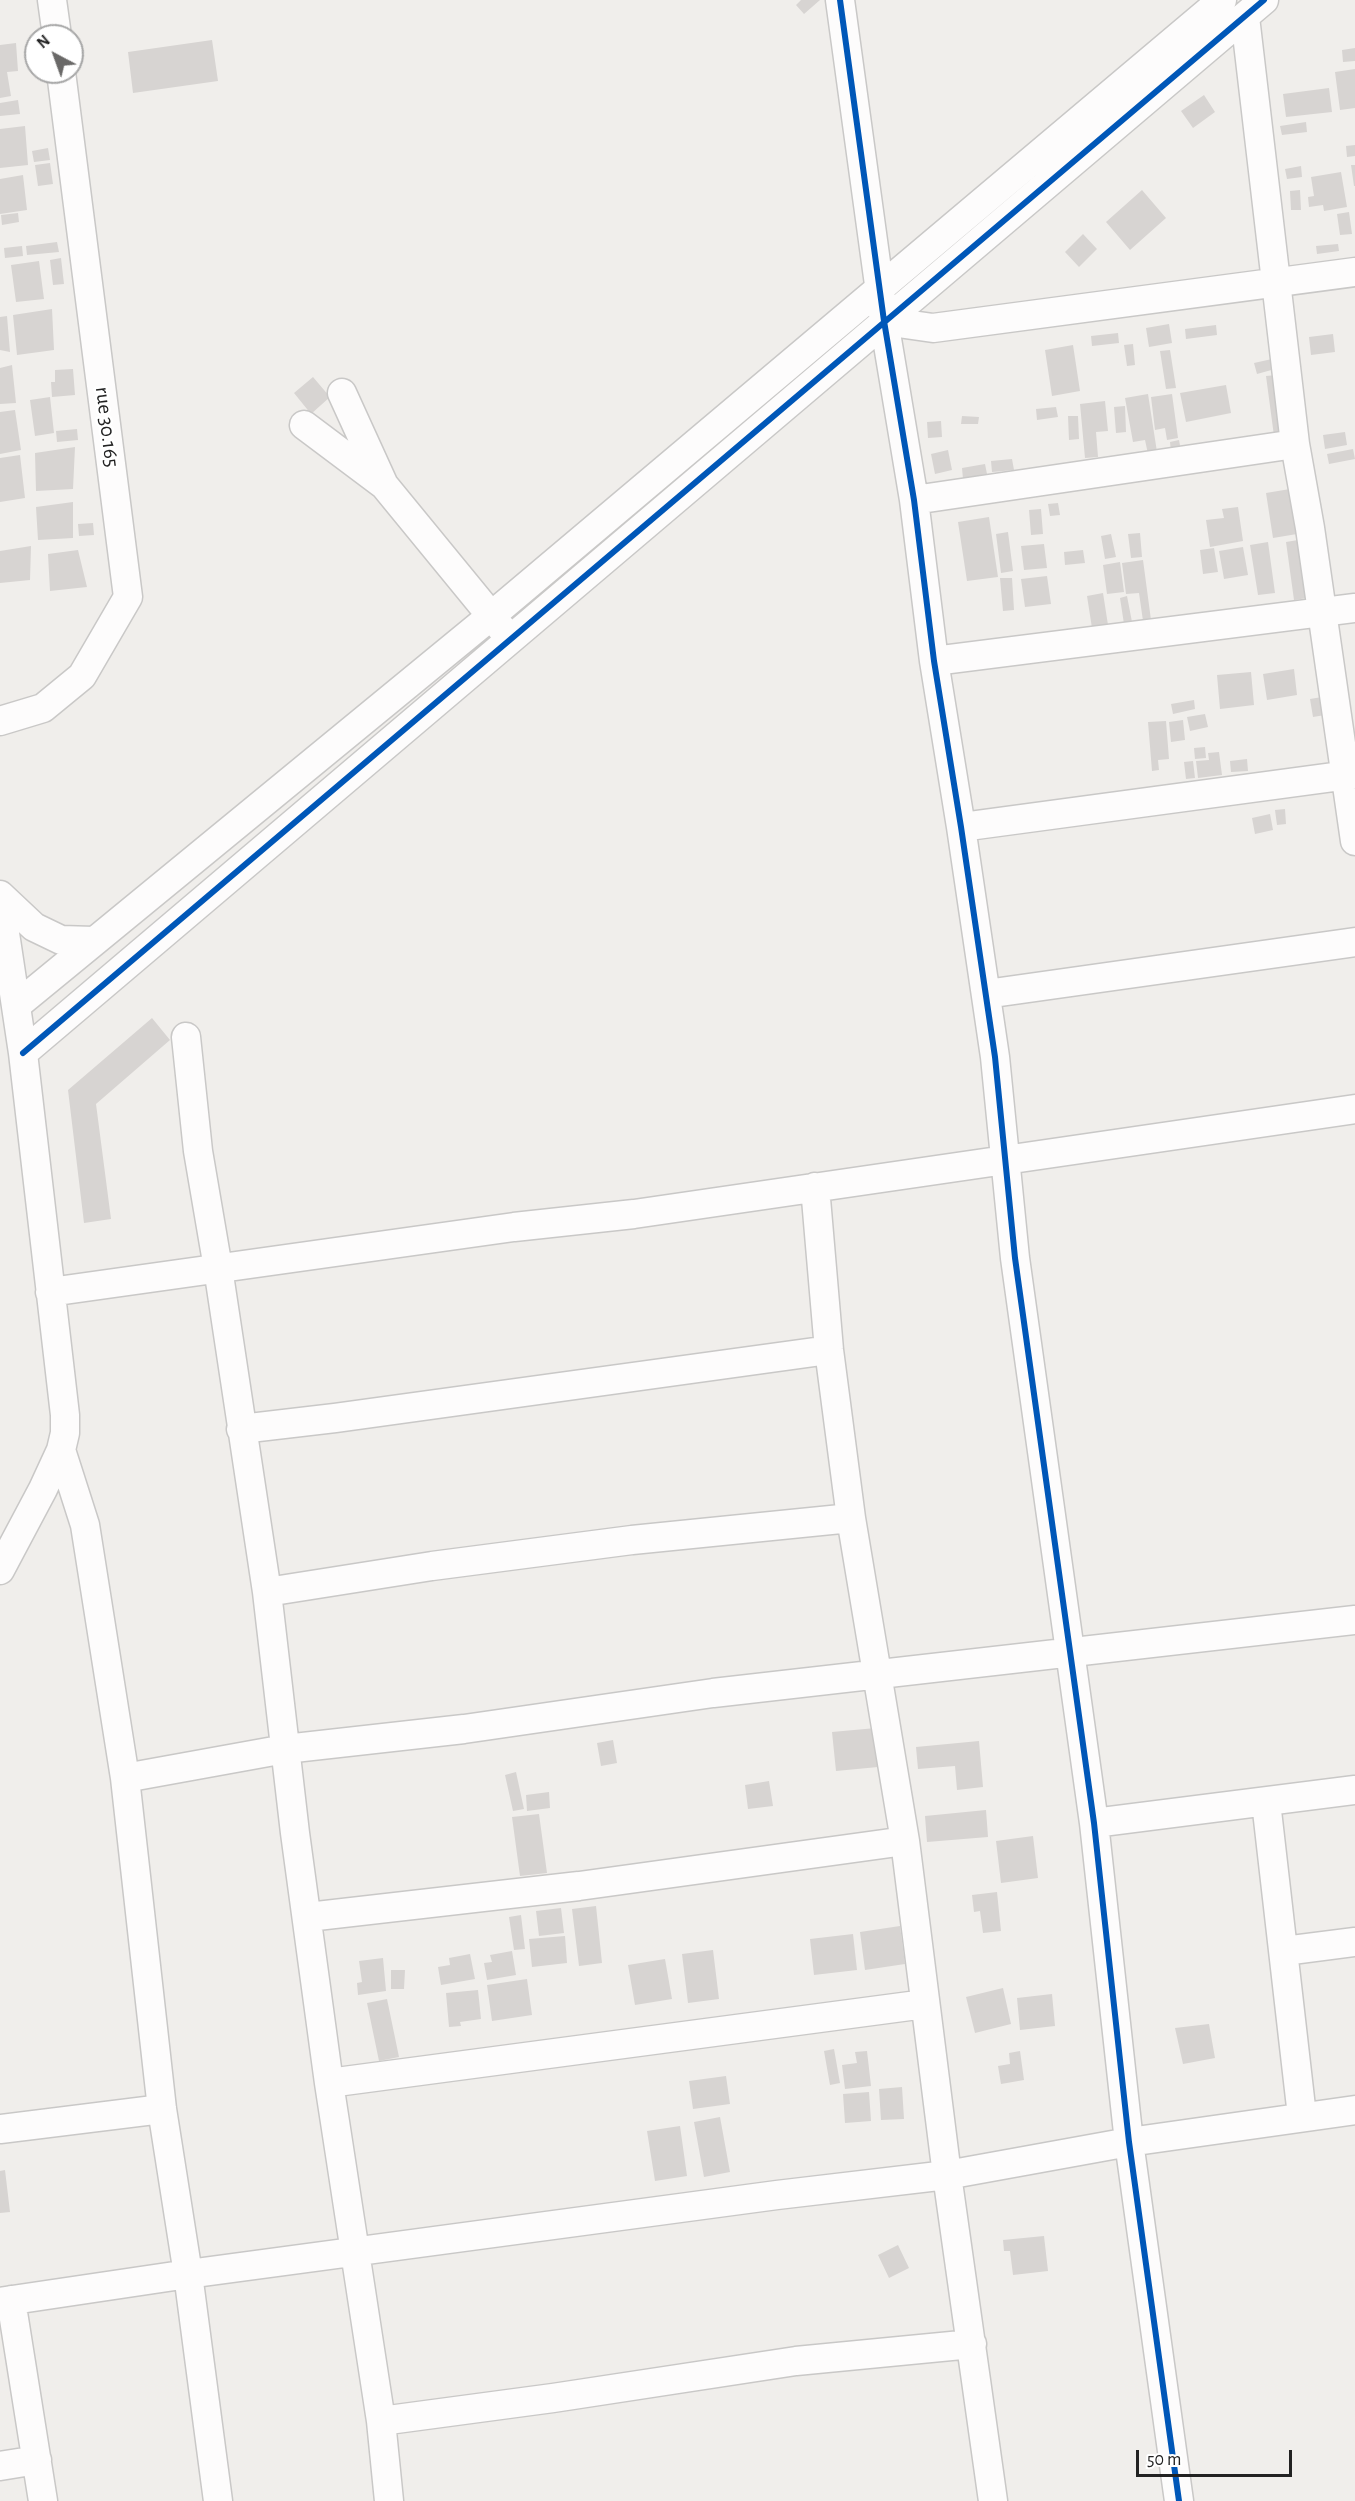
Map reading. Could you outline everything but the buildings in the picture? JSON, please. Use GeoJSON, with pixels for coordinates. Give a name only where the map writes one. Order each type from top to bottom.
{"type":"FeatureCollection","features":[{"type":"Feature","properties":{"kind":"street"},"geometry":{"type":"LineString","coordinates":[[52,0],[55,24]]}},
{"type":"Feature","properties":{"kind":"street"},"geometry":{"type":"LineString","coordinates":[[17,1005],[491,616],[1222,0]]}},
{"type":"Feature","properties":{"kind":"street"},"geometry":{"type":"LineString","coordinates":[[844,3],[884,321],[914,500],[934,661],[962,827],[986,994],[1004,1161],[1094,1823],[1129,2142],[1179,2501]]}},
{"type":"Feature","properties":{"kind":"street"},"geometry":{"type":"LineString","coordinates":[[1255,8],[1274,282],[1295,444],[1321,611],[1350,774],[1355,841]]}},
{"type":"Feature","properties":{"kind":"street"},"geometry":{"type":"LineString","coordinates":[[23,1053],[1255,8]]}},
{"type":"Feature","properties":{"kind":"street","name":"rue 30.165"},"geometry":{"type":"LineString","coordinates":[[0,721],[43,708],[82,676],[128,597],[64,84]]}},
{"type":"Feature","properties":{"kind":"street"},"geometry":{"type":"LineString","coordinates":[[884,321],[933,328],[1355,272]]}},
{"type":"Feature","properties":{"kind":"street"},"geometry":{"type":"LineString","coordinates":[[342,393],[384,485]]}},
{"type":"Feature","properties":{"kind":"street"},"geometry":{"type":"LineString","coordinates":[[304,425],[384,485],[511,640]]}},
{"type":"Feature","properties":{"kind":"street"},"geometry":{"type":"LineString","coordinates":[[914,500],[1295,444]]}},
{"type":"Feature","properties":{"kind":"street"},"geometry":{"type":"LineString","coordinates":[[934,661],[1355,608]]}},
{"type":"Feature","properties":{"kind":"street"},"geometry":{"type":"LineString","coordinates":[[962,827],[1350,774]]}},
{"type":"Feature","properties":{"kind":"street"},"geometry":{"type":"LineString","coordinates":[[0,895],[34,927],[62,940],[94,941]]}},
{"type":"Feature","properties":{"kind":"street"},"geometry":{"type":"LineString","coordinates":[[0,900],[17,1005],[65,1415],[65,1433],[61,1450],[0,1570]]}},
{"type":"Feature","properties":{"kind":"street"},"geometry":{"type":"LineString","coordinates":[[986,994],[1355,942]]}},
{"type":"Feature","properties":{"kind":"street"},"geometry":{"type":"LineString","coordinates":[[186,1037],[198,1151],[267,1592],[285,1749],[329,2083],[381,2421],[388,2501]]}},
{"type":"Feature","properties":{"kind":"street"},"geometry":{"type":"LineString","coordinates":[[50,1292],[491,1230],[634,1214],[1355,1109]]}},
{"type":"Feature","properties":{"kind":"street"},"geometry":{"type":"LineString","coordinates":[[814,1187],[829,1350],[851,1518],[904,1841],[946,2175],[993,2501]]}},
{"type":"Feature","properties":{"kind":"street"},"geometry":{"type":"LineString","coordinates":[[241,1429],[829,1350]]}},
{"type":"Feature","properties":{"kind":"street"},"geometry":{"type":"LineString","coordinates":[[61,1450],[85,1525],[125,1778],[162,2109],[188,2274],[218,2501]]}},
{"type":"Feature","properties":{"kind":"street"},"geometry":{"type":"LineString","coordinates":[[267,1592],[432,1566],[632,1540],[851,1518]]}},
{"type":"Feature","properties":{"kind":"street"},"geometry":{"type":"LineString","coordinates":[[125,1778],[285,1749],[464,1729],[713,1693],[1355,1620]]}},
{"type":"Feature","properties":{"kind":"street"},"geometry":{"type":"LineString","coordinates":[[1094,1823],[1355,1790]]}},
{"type":"Feature","properties":{"kind":"street"},"geometry":{"type":"LineString","coordinates":[[1266,1802],[1302,2116]]}},
{"type":"Feature","properties":{"kind":"street"},"geometry":{"type":"LineString","coordinates":[[308,1917],[579,1886],[904,1841]]}},
{"type":"Feature","properties":{"kind":"street"},"geometry":{"type":"LineString","coordinates":[[1284,1951],[1355,1942]]}},
{"type":"Feature","properties":{"kind":"street"},"geometry":{"type":"LineString","coordinates":[[329,2083],[925,2004]]}},
{"type":"Feature","properties":{"kind":"street"},"geometry":{"type":"LineString","coordinates":[[0,2129],[162,2109]]}},
{"type":"Feature","properties":{"kind":"street"},"geometry":{"type":"LineString","coordinates":[[43,2501],[6,2301],[188,2274],[777,2195],[946,2175],[1129,2142],[1355,2110]]}},
{"type":"Feature","properties":{"kind":"street"},"geometry":{"type":"LineString","coordinates":[[381,2421],[564,2397],[796,2361],[972,2344]]}},
{"type":"Feature","properties":{"kind":"street"},"geometry":{"type":"LineString","coordinates":[[0,2466],[37,2460]]}},
{"type":"Feature","properties":{"kind":"cycle path"},"geometry":{"type":"LineString","coordinates":[[840,0],[884,321],[914,500],[934,661],[995,1057],[1015,1258],[1094,1823],[1129,2142],[1179,2501]]}},
{"type":"Feature","properties":{"kind":"cycle path"},"geometry":{"type":"LineString","coordinates":[[23,1053],[1264,0]]}}]}
